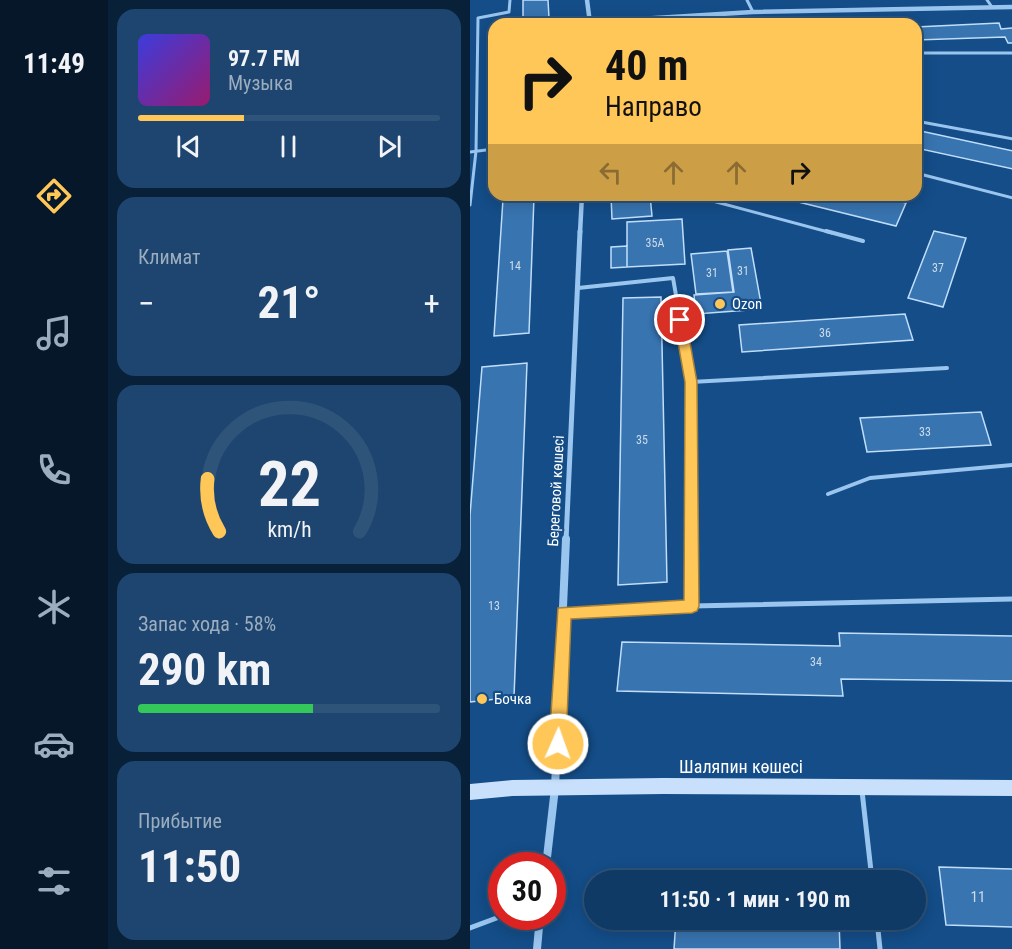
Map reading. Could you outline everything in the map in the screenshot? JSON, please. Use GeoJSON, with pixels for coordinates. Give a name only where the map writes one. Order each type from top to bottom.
{"type":"FeatureCollection","features":[{"type":"Feature","properties":{"kind":"main road","name":"Шаляпин көшесі"},"geometry":{"type":"LineString","coordinates":[[470,792],[556,788],[1013,788]]}},
{"type":"Feature","properties":{"kind":"street"},"geometry":{"type":"LineString","coordinates":[[587,0],[589,18]]}},
{"type":"Feature","properties":{"kind":"street"},"geometry":{"type":"LineString","coordinates":[[653,18],[752,12],[1013,7]]}},
{"type":"Feature","properties":{"kind":"street","name":"Береговой көшесі"},"geometry":{"type":"LineString","coordinates":[[548,852],[556,788],[582,201]]}},
{"type":"Feature","properties":{"kind":"street"},"geometry":{"type":"LineString","coordinates":[[537,949],[539,930]]}},
{"type":"Feature","properties":{"kind":"lane"},"geometry":{"type":"LineString","coordinates":[[470,205],[476,151],[478,18],[509,12],[510,0]]}},
{"type":"Feature","properties":{"kind":"lane"},"geometry":{"type":"LineString","coordinates":[[747,0],[752,12]]}},
{"type":"Feature","properties":{"kind":"lane"},"geometry":{"type":"LineString","coordinates":[[987,0],[992,7]]}},
{"type":"Feature","properties":{"kind":"lane"},"geometry":{"type":"LineString","coordinates":[[922,53],[1013,53]]}},
{"type":"Feature","properties":{"kind":"lane"},"geometry":{"type":"LineString","coordinates":[[922,122],[1013,140]]}},
{"type":"Feature","properties":{"kind":"lane"},"geometry":{"type":"LineString","coordinates":[[470,152],[488,150]]}},
{"type":"Feature","properties":{"kind":"lane"},"geometry":{"type":"LineString","coordinates":[[922,175],[1013,198]]}},
{"type":"Feature","properties":{"kind":"lane"},"geometry":{"type":"LineString","coordinates":[[713,201],[863,241]]}},
{"type":"Feature","properties":{"kind":"lane"},"geometry":{"type":"LineString","coordinates":[[578,288],[673,278],[691,382],[692,606]]}},
{"type":"Feature","properties":{"kind":"lane"},"geometry":{"type":"LineString","coordinates":[[691,382],[947,368]]}},
{"type":"Feature","properties":{"kind":"lane"},"geometry":{"type":"LineString","coordinates":[[828,494],[870,478],[1013,465]]}},
{"type":"Feature","properties":{"kind":"lane"},"geometry":{"type":"LineString","coordinates":[[564,612],[692,606],[1013,599]]}},
{"type":"Feature","properties":{"kind":"lane"},"geometry":{"type":"LineString","coordinates":[[862,787],[871,870]]}},
{"type":"Feature","properties":{"kind":"lane"},"geometry":{"type":"LineString","coordinates":[[470,928],[488,921]]}},
{"type":"Feature","properties":{"kind":"lane"},"geometry":{"type":"LineString","coordinates":[[878,930],[880,949]]}},
{"type":"Feature","properties":{"kind":"building"},"geometry":{"type":"Polygon","coordinates":[[[523,0],[548,0],[549,18],[523,18],[523,0]]]}},
{"type":"Feature","properties":{"kind":"building"},"geometry":{"type":"Polygon","coordinates":[[[999,23],[1001,29],[1013,28],[1013,43],[1008,43],[1005,37],[922,40],[922,27],[999,23]]]}},
{"type":"Feature","properties":{"kind":"building"},"geometry":{"type":"Polygon","coordinates":[[[922,131],[1013,151],[1013,169],[922,149],[922,131]]]}},
{"type":"Feature","properties":{"kind":"building"},"geometry":{"type":"Polygon","coordinates":[[[503,201],[534,201],[529,333],[494,336],[503,201]]]}},
{"type":"Feature","properties":{"kind":"building"},"geometry":{"type":"Polygon","coordinates":[[[611,201],[651,201],[652,216],[612,219],[611,201]]]}},
{"type":"Feature","properties":{"kind":"building"},"geometry":{"type":"Polygon","coordinates":[[[794,201],[897,201],[906,203],[896,226],[794,201]]]}},
{"type":"Feature","properties":{"kind":"building"},"geometry":{"type":"Polygon","coordinates":[[[682,219],[685,264],[627,267],[627,222],[682,219]]]}},
{"type":"Feature","properties":{"kind":"building"},"geometry":{"type":"Polygon","coordinates":[[[934,231],[966,238],[943,307],[908,298],[934,231]]]}},
{"type":"Feature","properties":{"kind":"building"},"geometry":{"type":"Polygon","coordinates":[[[627,246],[627,267],[611,268],[611,247],[627,246]]]}},
{"type":"Feature","properties":{"kind":"building"},"geometry":{"type":"Polygon","coordinates":[[[751,248],[762,309],[696,314],[694,295],[734,292],[728,250],[751,248]]]}},
{"type":"Feature","properties":{"kind":"building"},"geometry":{"type":"Polygon","coordinates":[[[727,251],[733,292],[696,294],[691,254],[727,251]]]}},
{"type":"Feature","properties":{"kind":"building"},"geometry":{"type":"Polygon","coordinates":[[[661,297],[667,582],[618,585],[623,298],[661,297]]]}},
{"type":"Feature","properties":{"kind":"building"},"geometry":{"type":"Polygon","coordinates":[[[905,314],[913,340],[742,352],[739,325],[905,314]]]}},
{"type":"Feature","properties":{"kind":"building"},"geometry":{"type":"Polygon","coordinates":[[[527,363],[514,697],[470,702],[470,515],[482,367],[527,363]]]}},
{"type":"Feature","properties":{"kind":"building"},"geometry":{"type":"Polygon","coordinates":[[[981,412],[991,445],[867,452],[860,418],[981,412]]]}},
{"type":"Feature","properties":{"kind":"building"},"geometry":{"type":"Polygon","coordinates":[[[839,633],[1013,636],[1013,681],[841,679],[843,696],[617,691],[622,642],[840,646],[839,633]]]}},
{"type":"Feature","properties":{"kind":"building"},"geometry":{"type":"Polygon","coordinates":[[[939,867],[1013,869],[1013,927],[946,925],[939,867]]]}},
{"type":"Feature","properties":{"kind":"building"},"geometry":{"type":"Polygon","coordinates":[[[675,930],[839,930],[840,949],[674,949],[675,930]]]}},
{"type":"Feature","properties":{"kind":"place","name":"Ozon"},"geometry":{"type":"Point","coordinates":[720,304]}},
{"type":"Feature","properties":{"kind":"place","name":"Бочка"},"geometry":{"type":"Point","coordinates":[482,699]}},
{"type":"Feature","properties":{"kind":"route"},"geometry":{"type":"LineString","coordinates":[[558,744],[564,612],[692,606],[691,382],[680,320]]}}]}
